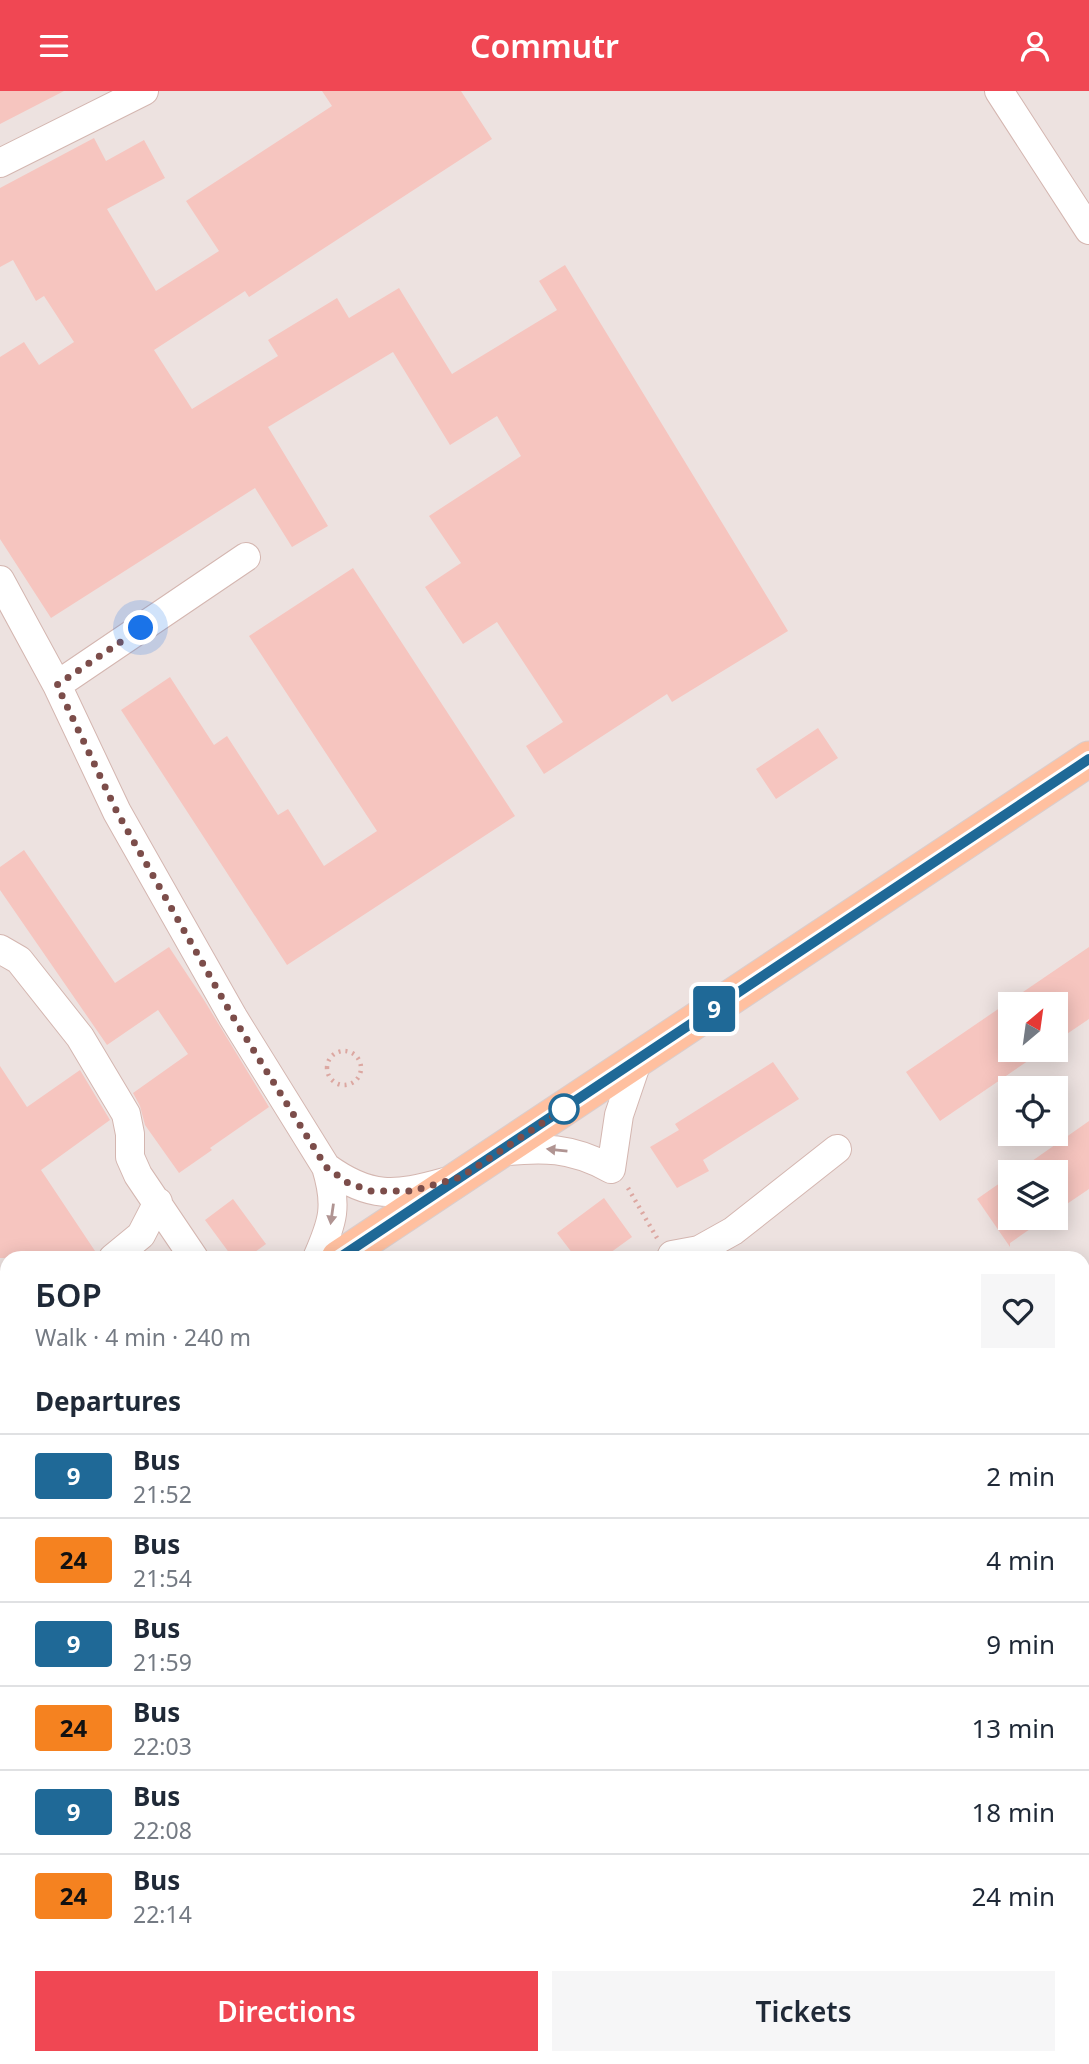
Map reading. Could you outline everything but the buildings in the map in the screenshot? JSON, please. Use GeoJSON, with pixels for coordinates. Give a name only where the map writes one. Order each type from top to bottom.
{"type":"FeatureCollection","features":[{"type":"Feature","properties":{"kind":"main road"},"geometry":{"type":"LineString","coordinates":[[350,1251],[1089,759]]}},
{"type":"Feature","properties":{"kind":"street"},"geometry":{"type":"LineString","coordinates":[[0,163],[144,91]]}},
{"type":"Feature","properties":{"kind":"street"},"geometry":{"type":"LineString","coordinates":[[999,91],[1089,230]]}},
{"type":"Feature","properties":{"kind":"street"},"geometry":{"type":"LineString","coordinates":[[57,685],[246,557]]}},
{"type":"Feature","properties":{"kind":"street"},"geometry":{"type":"LineString","coordinates":[[0,580],[57,685],[117,812],[233,1017],[326,1167],[334,1206],[330,1229],[320,1251]]}},
{"type":"Feature","properties":{"kind":"street"},"geometry":{"type":"LineString","coordinates":[[0,949],[19,960],[80,1037],[127,1114],[130,1157],[138,1175],[190,1251]]}},
{"type":"Feature","properties":{"kind":"street"},"geometry":{"type":"LineString","coordinates":[[499,1152],[533,1148],[563,1149],[611,1169],[619,1115],[638,1059]]}},
{"type":"Feature","properties":{"kind":"street"},"geometry":{"type":"LineString","coordinates":[[694,1251],[733,1231],[837,1149]]}},
{"type":"Feature","properties":{"kind":"street"},"geometry":{"type":"LineString","coordinates":[[326,1167],[348,1183],[371,1191],[412,1191],[461,1177]]}},
{"type":"Feature","properties":{"kind":"street"},"geometry":{"type":"LineString","coordinates":[[122,1251],[141,1235],[158,1202]]}},
{"type":"Feature","properties":{"kind":"path"},"geometry":{"type":"LineString","coordinates":[[338,1052],[351,1052],[359,1060],[360,1076],[351,1085],[339,1085],[329,1078],[327,1064],[338,1052]]}},
{"type":"Feature","properties":{"kind":"path"},"geometry":{"type":"LineString","coordinates":[[611,1169],[626,1186],[654,1234],[669,1251]]}},
{"type":"Feature","properties":{"kind":"shaded area"},"geometry":{"type":"Polygon","coordinates":[[[0,91],[1089,91],[1089,1251],[0,1251],[0,91]]]}},
{"type":"Feature","properties":{"kind":"bus line","name":"9"},"geometry":{"type":"LineString","coordinates":[[350,1251],[1089,759]]}},
{"type":"Feature","properties":{"kind":"route"},"geometry":{"type":"LineString","coordinates":[[141,628],[57,685],[117,812],[233,1017],[326,1167],[348,1183],[371,1191],[412,1191],[461,1177],[568,1106],[564,1109]]}}]}
